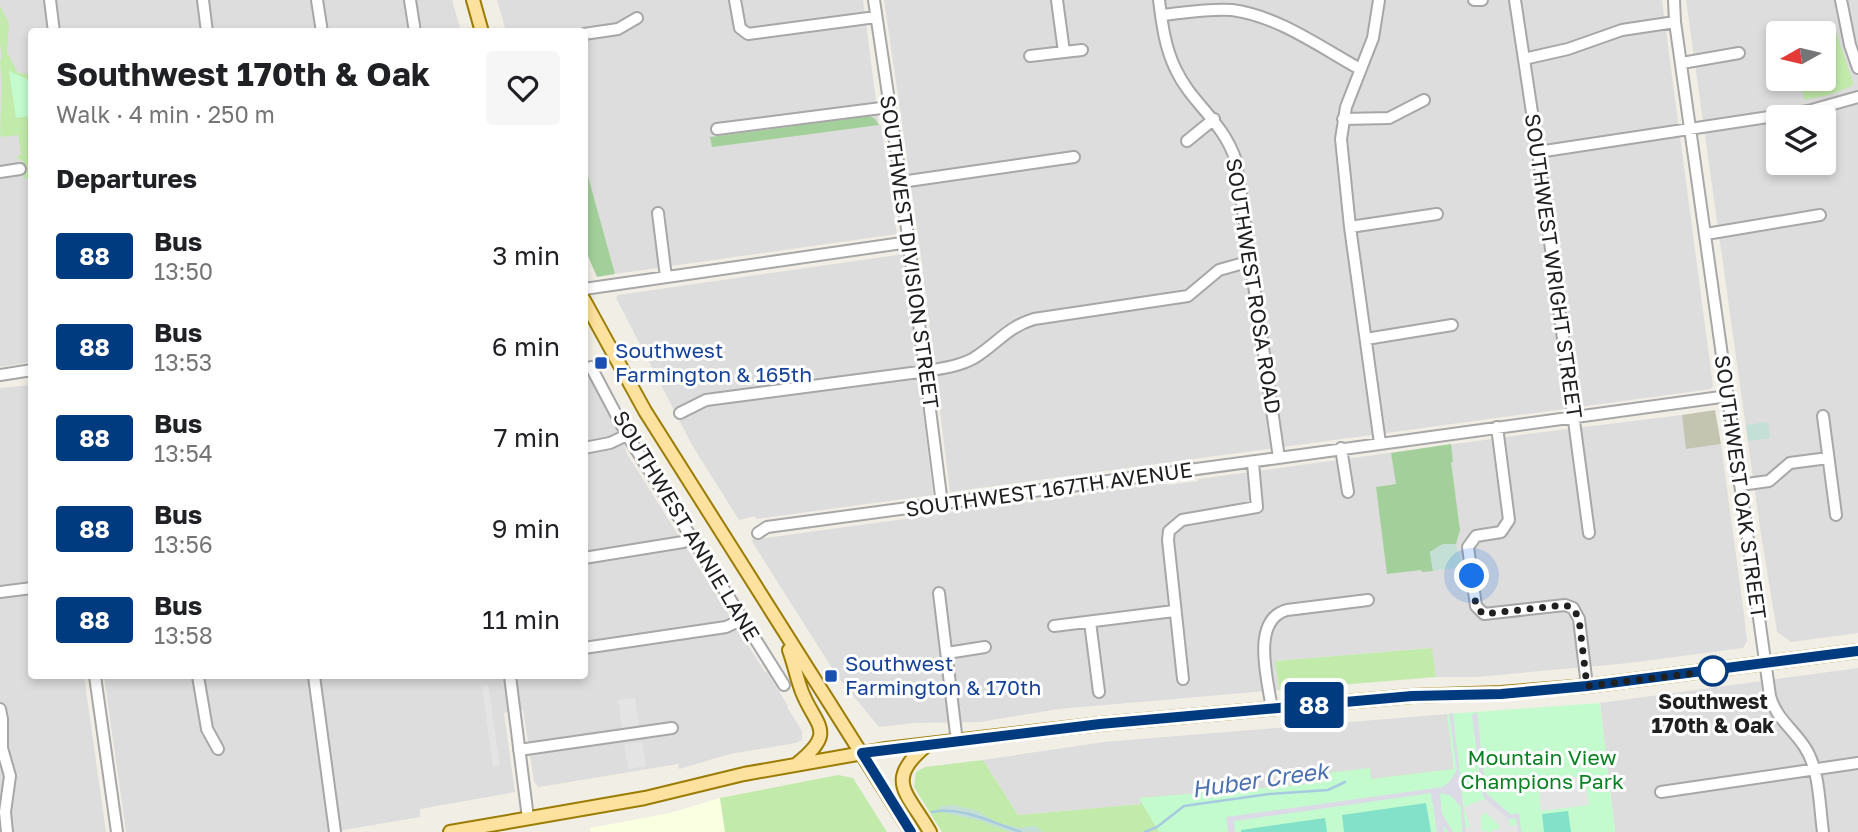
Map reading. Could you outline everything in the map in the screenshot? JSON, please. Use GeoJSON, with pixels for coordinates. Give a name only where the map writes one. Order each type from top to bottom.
{"type":"FeatureCollection","features":[{"type":"Feature","properties":{"kind":"main road"},"geometry":{"type":"LineString","coordinates":[[473,0],[481,28]]}},
{"type":"Feature","properties":{"kind":"main road"},"geometry":{"type":"LineString","coordinates":[[588,307],[645,411],[911,832]]}},
{"type":"Feature","properties":{"kind":"main road"},"geometry":{"type":"LineString","coordinates":[[784,633],[803,695],[821,726],[820,737],[814,748],[797,765]]}},
{"type":"Feature","properties":{"kind":"main road"},"geometry":{"type":"LineString","coordinates":[[450,832],[645,798],[723,778],[862,753],[1065,727],[1412,696],[1501,694],[1587,686],[1858,650]]}},
{"type":"Feature","properties":{"kind":"main road"},"geometry":{"type":"LineString","coordinates":[[927,745],[905,766],[902,779],[904,789],[930,832]]}},
{"type":"Feature","properties":{"kind":"street"},"geometry":{"type":"LineString","coordinates":[[50,0],[54,28]]}},
{"type":"Feature","properties":{"kind":"street"},"geometry":{"type":"LineString","coordinates":[[203,0],[206,28]]}},
{"type":"Feature","properties":{"kind":"street"},"geometry":{"type":"LineString","coordinates":[[317,0],[320,28]]}},
{"type":"Feature","properties":{"kind":"street"},"geometry":{"type":"LineString","coordinates":[[410,0],[414,28]]}},
{"type":"Feature","properties":{"kind":"street"},"geometry":{"type":"LineString","coordinates":[[735,0],[739,25],[744,33],[752,34],[876,17]]}},
{"type":"Feature","properties":{"kind":"street","name":"SOUTHWEST DIVISION STREET"},"geometry":{"type":"LineString","coordinates":[[874,0],[927,371],[942,504]]}},
{"type":"Feature","properties":{"kind":"street"},"geometry":{"type":"LineString","coordinates":[[1057,0],[1064,52]]}},
{"type":"Feature","properties":{"kind":"street","name":"SOUTHWEST ROSA ROAD"},"geometry":{"type":"LineString","coordinates":[[1159,0],[1165,39],[1176,70],[1214,119],[1236,161],[1279,457]]}},
{"type":"Feature","properties":{"kind":"street"},"geometry":{"type":"LineString","coordinates":[[1379,0],[1373,38],[1343,119],[1341,159],[1380,443]]}},
{"type":"Feature","properties":{"kind":"street"},"geometry":{"type":"LineString","coordinates":[[1474,0],[1482,0]]}},
{"type":"Feature","properties":{"kind":"street","name":"SOUTHWEST WRIGHT STREET"},"geometry":{"type":"LineString","coordinates":[[1515,0],[1589,533]]}},
{"type":"Feature","properties":{"kind":"street","name":"SOUTHWEST OAK STREET"},"geometry":{"type":"LineString","coordinates":[[1674,0],[1765,663],[1773,707],[1778,717],[1804,746],[1815,771],[1823,832]]}},
{"type":"Feature","properties":{"kind":"street"},"geometry":{"type":"LineString","coordinates":[[1840,0],[1858,68]]}},
{"type":"Feature","properties":{"kind":"street"},"geometry":{"type":"LineString","coordinates":[[1161,15],[1211,10],[1251,14],[1279,25],[1360,69]]}},
{"type":"Feature","properties":{"kind":"street"},"geometry":{"type":"LineString","coordinates":[[588,33],[618,29],[636,18]]}},
{"type":"Feature","properties":{"kind":"street"},"geometry":{"type":"LineString","coordinates":[[1524,60],[1568,49],[1622,30],[1675,22]]}},
{"type":"Feature","properties":{"kind":"street"},"geometry":{"type":"LineString","coordinates":[[1030,56],[1082,50]]}},
{"type":"Feature","properties":{"kind":"street"},"geometry":{"type":"LineString","coordinates":[[1682,63],[1739,54]]}},
{"type":"Feature","properties":{"kind":"street"},"geometry":{"type":"LineString","coordinates":[[1538,152],[1808,111],[1858,97]]}},
{"type":"Feature","properties":{"kind":"street"},"geometry":{"type":"LineString","coordinates":[[1343,119],[1389,118],[1424,100]]}},
{"type":"Feature","properties":{"kind":"street"},"geometry":{"type":"LineString","coordinates":[[717,129],[889,107]]}},
{"type":"Feature","properties":{"kind":"street"},"geometry":{"type":"LineString","coordinates":[[1187,141],[1214,119]]}},
{"type":"Feature","properties":{"kind":"street"},"geometry":{"type":"LineString","coordinates":[[901,182],[1074,158]]}},
{"type":"Feature","properties":{"kind":"street"},"geometry":{"type":"LineString","coordinates":[[0,172],[20,169]]}},
{"type":"Feature","properties":{"kind":"street"},"geometry":{"type":"LineString","coordinates":[[658,213],[666,277]]}},
{"type":"Feature","properties":{"kind":"street"},"geometry":{"type":"LineString","coordinates":[[1349,227],[1437,214]]}},
{"type":"Feature","properties":{"kind":"street"},"geometry":{"type":"LineString","coordinates":[[1706,234],[1820,215]]}},
{"type":"Feature","properties":{"kind":"street"},"geometry":{"type":"LineString","coordinates":[[588,288],[909,242]]}},
{"type":"Feature","properties":{"kind":"street"},"geometry":{"type":"LineString","coordinates":[[680,413],[706,400],[961,365],[1022,323],[1188,296],[1219,270],[1251,261]]}},
{"type":"Feature","properties":{"kind":"street"},"geometry":{"type":"LineString","coordinates":[[1366,339],[1452,325]]}},
{"type":"Feature","properties":{"kind":"street","name":"SOUTHWEST ANNIE LANE"},"geometry":{"type":"LineString","coordinates":[[591,367],[627,435],[784,685]]}},
{"type":"Feature","properties":{"kind":"street"},"geometry":{"type":"LineString","coordinates":[[0,375],[28,371]]}},
{"type":"Feature","properties":{"kind":"street","name":"SOUTHWEST 167TH AVENUE"},"geometry":{"type":"LineString","coordinates":[[758,533],[767,527],[1253,463],[1341,448],[1728,396]]}},
{"type":"Feature","properties":{"kind":"street"},"geometry":{"type":"LineString","coordinates":[[1823,416],[1836,514]]}},
{"type":"Feature","properties":{"kind":"street"},"geometry":{"type":"LineString","coordinates":[[1497,427],[1509,514],[1507,527],[1501,532],[1470,540],[1469,552],[1477,611],[1488,614],[1570,605],[1579,619],[1587,686]]}},
{"type":"Feature","properties":{"kind":"street"},"geometry":{"type":"LineString","coordinates":[[588,447],[610,443],[627,435]]}},
{"type":"Feature","properties":{"kind":"street"},"geometry":{"type":"LineString","coordinates":[[1341,448],[1348,492]]}},
{"type":"Feature","properties":{"kind":"street"},"geometry":{"type":"LineString","coordinates":[[1740,485],[1769,481],[1790,463],[1828,458]]}},
{"type":"Feature","properties":{"kind":"street"},"geometry":{"type":"LineString","coordinates":[[1184,680],[1174,611],[1169,531],[1182,520],[1257,507],[1253,463]]}},
{"type":"Feature","properties":{"kind":"street"},"geometry":{"type":"LineString","coordinates":[[588,557],[683,542],[692,538]]}},
{"type":"Feature","properties":{"kind":"street"},"geometry":{"type":"LineString","coordinates":[[0,592],[28,588]]}},
{"type":"Feature","properties":{"kind":"street"},"geometry":{"type":"LineString","coordinates":[[939,593],[957,742]]}},
{"type":"Feature","properties":{"kind":"street"},"geometry":{"type":"LineString","coordinates":[[1272,709],[1264,646],[1269,621],[1287,610],[1368,600]]}},
{"type":"Feature","properties":{"kind":"street"},"geometry":{"type":"LineString","coordinates":[[1054,626],[1174,611]]}},
{"type":"Feature","properties":{"kind":"street"},"geometry":{"type":"LineString","coordinates":[[588,647],[726,627],[743,619]]}},
{"type":"Feature","properties":{"kind":"street"},"geometry":{"type":"LineString","coordinates":[[1090,622],[1099,692]]}},
{"type":"Feature","properties":{"kind":"street"},"geometry":{"type":"LineString","coordinates":[[947,653],[985,647]]}},
{"type":"Feature","properties":{"kind":"street"},"geometry":{"type":"LineString","coordinates":[[95,679],[117,832]]}},
{"type":"Feature","properties":{"kind":"street"},"geometry":{"type":"LineString","coordinates":[[199,679],[207,729],[218,749]]}},
{"type":"Feature","properties":{"kind":"street"},"geometry":{"type":"LineString","coordinates":[[314,679],[335,832]]}},
{"type":"Feature","properties":{"kind":"street"},"geometry":{"type":"LineString","coordinates":[[510,679],[528,818]]}},
{"type":"Feature","properties":{"kind":"street"},"geometry":{"type":"LineString","coordinates":[[0,709],[2,748],[10,776],[5,812],[7,832]]}},
{"type":"Feature","properties":{"kind":"street"},"geometry":{"type":"LineString","coordinates":[[519,750],[672,728]]}},
{"type":"Feature","properties":{"kind":"street"},"geometry":{"type":"LineString","coordinates":[[1661,792],[1858,763]]}},
{"type":"Feature","properties":{"kind":"shaded area"},"geometry":{"type":"Polygon","coordinates":[[[0,0],[452,0],[460,28],[28,28],[25,179],[28,178],[28,362],[0,367],[0,0]]]}},
{"type":"Feature","properties":{"kind":"shaded area"},"geometry":{"type":"Polygon","coordinates":[[[497,0],[863,0],[897,234],[615,274],[588,176],[588,28],[505,28],[497,0]]]}},
{"type":"Feature","properties":{"kind":"shaded area"},"geometry":{"type":"Polygon","coordinates":[[[884,0],[1662,0],[1713,386],[1711,389],[950,492],[919,241],[884,0]]]}},
{"type":"Feature","properties":{"kind":"shaded area"},"geometry":{"type":"Polygon","coordinates":[[[1686,0],[1858,0],[1858,633],[1791,642],[1777,632],[1686,0]]]}},
{"type":"Feature","properties":{"kind":"shaded area"},"geometry":{"type":"Polygon","coordinates":[[[904,254],[933,495],[739,520],[692,445],[616,298],[618,295],[904,254]]]}},
{"type":"Feature","properties":{"kind":"shaded area"},"geometry":{"type":"Polygon","coordinates":[[[588,361],[616,418],[627,454],[802,731],[802,740],[796,743],[730,754],[679,769],[678,764],[539,787],[534,782],[523,709],[504,713],[515,792],[420,809],[420,817],[332,832],[126,832],[104,679],[588,679],[588,361]]]}},
{"type":"Feature","properties":{"kind":"shaded area"},"geometry":{"type":"Polygon","coordinates":[[[28,385],[28,679],[84,679],[106,832],[0,832],[0,388],[28,385]]]}},
{"type":"Feature","properties":{"kind":"shaded area"},"geometry":{"type":"Polygon","coordinates":[[[1715,410],[1721,444],[1686,449],[1682,415],[1715,410]]]}},
{"type":"Feature","properties":{"kind":"shaded area"},"geometry":{"type":"Polygon","coordinates":[[[1682,415],[1687,448],[1721,444],[1747,641],[1743,648],[1629,663],[1476,677],[1436,677],[1431,648],[1276,661],[1279,690],[1059,709],[980,722],[914,723],[879,727],[837,676],[751,540],[1543,432],[1682,415]]]}},
{"type":"Feature","properties":{"kind":"shaded area"},"geometry":{"type":"Polygon","coordinates":[[[1768,422],[1770,438],[1748,441],[1746,425],[1768,422]]]}},
{"type":"Feature","properties":{"kind":"shaded area"},"geometry":{"type":"Polygon","coordinates":[[[1443,544],[1456,544],[1462,567],[1433,571],[1430,552],[1443,544]]]}},
{"type":"Feature","properties":{"kind":"shaded area"},"geometry":{"type":"Polygon","coordinates":[[[1858,668],[1858,832],[1615,832],[1600,703],[1858,668]]]}},
{"type":"Feature","properties":{"kind":"shaded area"},"geometry":{"type":"Polygon","coordinates":[[[488,685],[500,766],[493,767],[482,686],[488,685]]]}},
{"type":"Feature","properties":{"kind":"shaded area"},"geometry":{"type":"Polygon","coordinates":[[[635,698],[639,725],[622,728],[618,700],[635,698]]]}},
{"type":"Feature","properties":{"kind":"shaded area"},"geometry":{"type":"Polygon","coordinates":[[[1477,712],[1486,793],[1511,815],[1519,813],[1521,832],[1518,832],[1516,818],[1509,819],[1485,799],[1482,793],[1472,715],[1477,712]]]}},
{"type":"Feature","properties":{"kind":"shaded area"},"geometry":{"type":"Polygon","coordinates":[[[1453,713],[1466,832],[1462,832],[1461,807],[1451,796],[1440,793],[1442,814],[1453,832],[1448,832],[1444,826],[1444,832],[1437,832],[1431,793],[1234,821],[1235,832],[1228,832],[1226,817],[1443,787],[1457,770],[1449,714],[1453,713]]]}},
{"type":"Feature","properties":{"kind":"shaded area"},"geometry":{"type":"Polygon","coordinates":[[[1448,714],[1454,769],[1371,779],[1369,768],[1311,775],[1312,784],[1140,798],[1143,804],[1018,815],[983,760],[1104,742],[1448,714]]]}},
{"type":"Feature","properties":{"kind":"shaded area"},"geometry":{"type":"Polygon","coordinates":[[[642,742],[646,766],[628,769],[624,744],[642,742]]]}},
{"type":"Feature","properties":{"kind":"shaded area"},"geometry":{"type":"Polygon","coordinates":[[[1585,776],[1589,805],[1541,811],[1538,781],[1585,776]]]}},
{"type":"Feature","properties":{"kind":"shaded area"},"geometry":{"type":"Polygon","coordinates":[[[720,798],[725,832],[591,832],[590,828],[670,813],[720,798]]]}},
{"type":"Feature","properties":{"kind":"shaded area"},"geometry":{"type":"Polygon","coordinates":[[[1485,799],[1509,818],[1510,826],[1517,825],[1518,832],[1493,832],[1492,830],[1499,829],[1499,825],[1485,812],[1481,817],[1481,830],[1489,832],[1466,832],[1465,828],[1470,827],[1464,807],[1485,799]]]}},
{"type":"Feature","properties":{"kind":"shaded area"},"geometry":{"type":"Polygon","coordinates":[[[953,805],[978,811],[995,822],[1019,828],[1035,826],[1043,832],[1010,832],[981,821],[937,811],[941,806],[953,805]]]}},
{"type":"Feature","properties":{"kind":"green space"},"geometry":{"type":"Polygon","coordinates":[[[0,6],[9,23],[7,52],[18,73],[28,74],[28,178],[24,179],[22,160],[16,158],[21,154],[18,135],[0,135],[0,6]]]}},
{"type":"Feature","properties":{"kind":"green space"},"geometry":{"type":"Polygon","coordinates":[[[1836,32],[1852,86],[1829,95],[1804,100],[1802,91],[1836,91],[1836,32]]]}},
{"type":"Feature","properties":{"kind":"green space"},"geometry":{"type":"Polygon","coordinates":[[[9,71],[28,80],[28,116],[16,118],[9,71]]]}},
{"type":"Feature","properties":{"kind":"green space"},"geometry":{"type":"Polygon","coordinates":[[[870,116],[879,125],[712,147],[710,137],[870,116]]]}},
{"type":"Feature","properties":{"kind":"green space"},"geometry":{"type":"Polygon","coordinates":[[[588,176],[615,274],[597,277],[588,256],[588,176]]]}},
{"type":"Feature","properties":{"kind":"green space"},"geometry":{"type":"Polygon","coordinates":[[[1451,444],[1460,530],[1456,544],[1443,544],[1430,552],[1433,571],[1387,574],[1376,487],[1396,484],[1391,453],[1451,444]]]}},
{"type":"Feature","properties":{"kind":"green space"},"geometry":{"type":"Polygon","coordinates":[[[1432,648],[1436,677],[1279,690],[1275,661],[1432,648]]]}},
{"type":"Feature","properties":{"kind":"green space","name":"Mountain View Champions Park"},"geometry":{"type":"Polygon","coordinates":[[[1600,703],[1615,832],[1159,832],[1139,798],[1311,784],[1311,775],[1370,768],[1371,779],[1454,769],[1447,714],[1600,703]]]}},
{"type":"Feature","properties":{"kind":"green space"},"geometry":{"type":"Polygon","coordinates":[[[983,760],[1018,815],[1142,804],[1139,798],[1311,784],[1311,775],[1370,768],[1371,779],[1454,769],[1228,832],[942,832],[914,787],[916,772],[925,767],[983,760]]]}},
{"type":"Feature","properties":{"kind":"green space"},"geometry":{"type":"Polygon","coordinates":[[[838,775],[853,778],[887,832],[725,832],[720,798],[838,775]]]}},
{"type":"Feature","properties":{"kind":"green space"},"geometry":{"type":"Polygon","coordinates":[[[1426,803],[1431,832],[1344,832],[1342,815],[1426,803]]]}},
{"type":"Feature","properties":{"kind":"green space"},"geometry":{"type":"Polygon","coordinates":[[[1568,811],[1571,832],[1544,832],[1542,814],[1568,811]]]}},
{"type":"Feature","properties":{"kind":"green space"},"geometry":{"type":"Polygon","coordinates":[[[1325,818],[1327,832],[1241,832],[1241,830],[1325,818]]]}},
{"type":"Feature","properties":{"kind":"waterway","name":"Huber Creek"},"geometry":{"type":"LineString","coordinates":[[1145,832],[1157,827],[1184,806],[1269,794],[1328,790],[1345,782]]}},
{"type":"Feature","properties":{"kind":"waterway","name":"Huber Creek"},"geometry":{"type":"LineString","coordinates":[[932,812],[966,813],[1021,832]]}},
{"type":"Feature","properties":{"kind":"bus line","name":"88"},"geometry":{"type":"LineString","coordinates":[[911,832],[862,753],[1100,724],[1412,696],[1501,694],[1587,686],[1858,651]]}},
{"type":"Feature","properties":{"kind":"place","name":"Southwest Farmington & 165th"},"geometry":{"type":"Point","coordinates":[601,363]}},
{"type":"Feature","properties":{"kind":"place","name":"Southwest 170th & Oak"},"geometry":{"type":"Point","coordinates":[1713,671]}},
{"type":"Feature","properties":{"kind":"place","name":"Southwest Farmington & 170th"},"geometry":{"type":"Point","coordinates":[831,676]}},
{"type":"Feature","properties":{"kind":"route"},"geometry":{"type":"LineString","coordinates":[[1472,576],[1476,606],[1483,614],[1565,605],[1573,608],[1579,619],[1587,686],[1713,671]]}}]}
